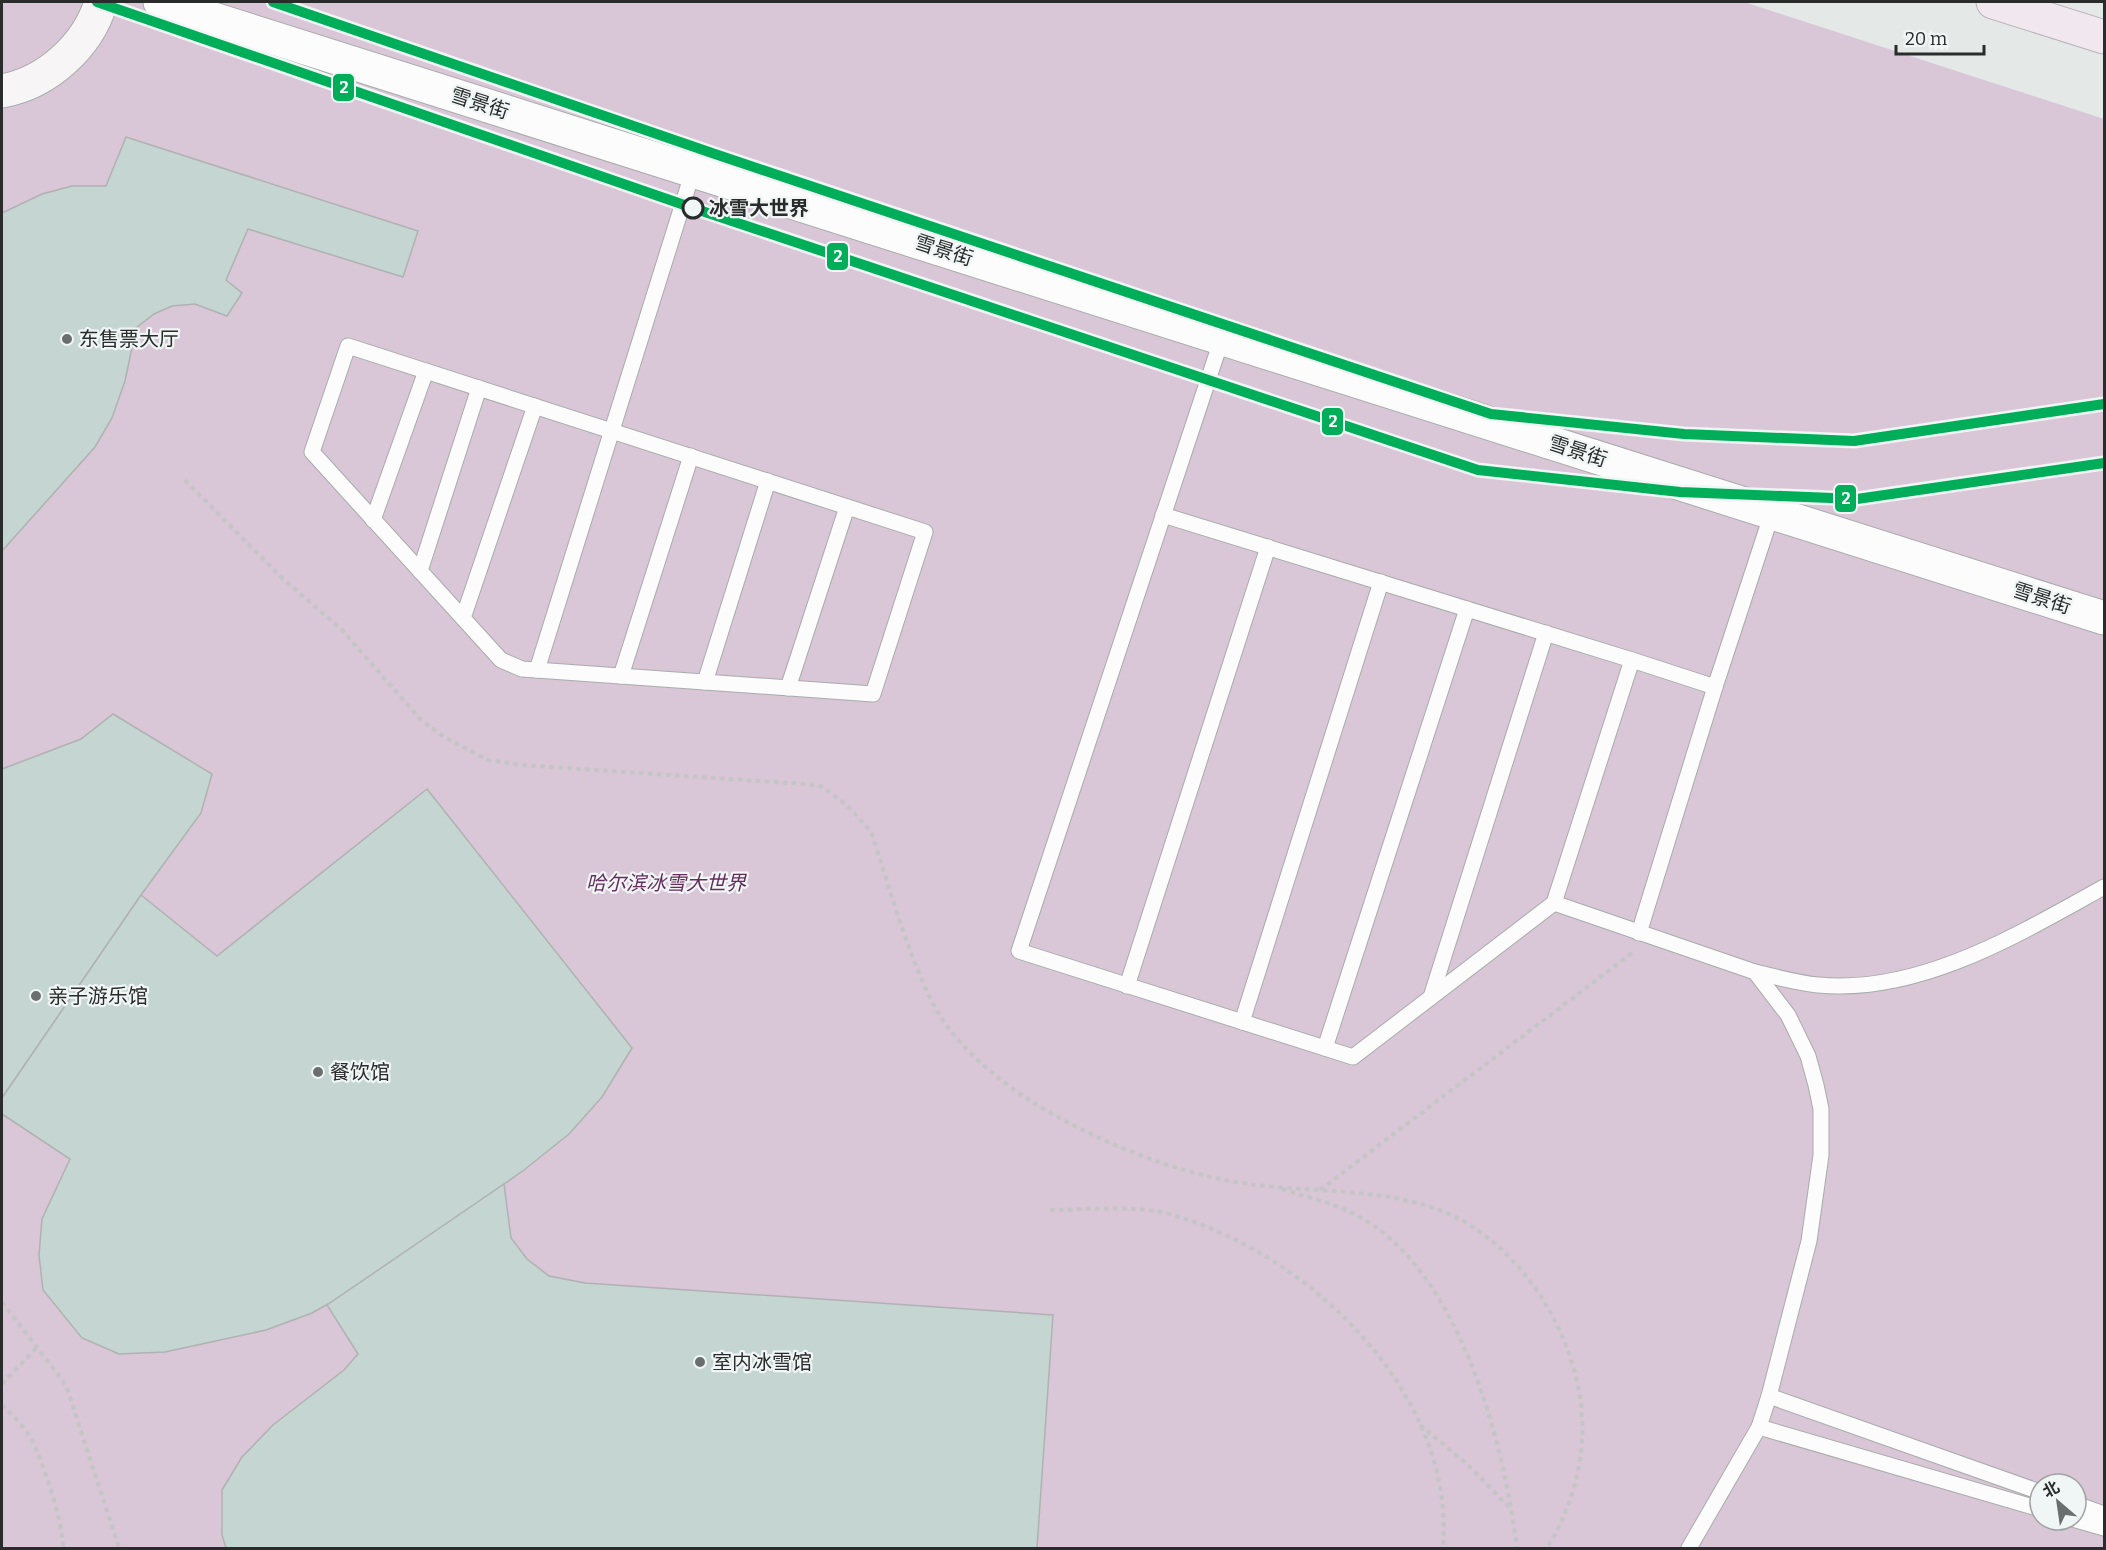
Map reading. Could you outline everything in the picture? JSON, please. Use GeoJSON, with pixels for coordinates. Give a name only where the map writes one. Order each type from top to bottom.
{"type":"FeatureCollection","features":[{"type":"Feature","properties":{"kind":"highway"},"geometry":{"type":"LineString","coordinates":[[1993,2],[2104,37]]}},
{"type":"Feature","properties":{"kind":"main road"},"geometry":{"type":"LineString","coordinates":[[2,91],[36,80],[57,66],[75,49],[89,29],[101,2]]}},
{"type":"Feature","properties":{"kind":"street","name":"雪景街"},"geometry":{"type":"LineString","coordinates":[[160,2],[2104,618]]}},
{"type":"Feature","properties":{"kind":"lane"},"geometry":{"type":"LineString","coordinates":[[537,670],[693,171]]}},
{"type":"Feature","properties":{"kind":"lane"},"geometry":{"type":"LineString","coordinates":[[1222,338],[1019,951],[1353,1057],[1554,903],[1632,660]]}},
{"type":"Feature","properties":{"kind":"lane"},"geometry":{"type":"LineString","coordinates":[[348,346],[613,431],[925,532],[873,694],[537,670],[510,666],[501,660],[312,452],[348,346]]}},
{"type":"Feature","properties":{"kind":"lane"},"geometry":{"type":"LineString","coordinates":[[373,520],[426,371]]}},
{"type":"Feature","properties":{"kind":"lane"},"geometry":{"type":"LineString","coordinates":[[420,571],[480,388]]}},
{"type":"Feature","properties":{"kind":"lane"},"geometry":{"type":"LineString","coordinates":[[463,618],[535,406]]}},
{"type":"Feature","properties":{"kind":"lane"},"geometry":{"type":"LineString","coordinates":[[621,676],[691,456]]}},
{"type":"Feature","properties":{"kind":"lane"},"geometry":{"type":"LineString","coordinates":[[705,682],[768,481]]}},
{"type":"Feature","properties":{"kind":"lane"},"geometry":{"type":"LineString","coordinates":[[788,688],[847,507]]}},
{"type":"Feature","properties":{"kind":"lane"},"geometry":{"type":"LineString","coordinates":[[1646,935],[1715,687],[1772,513]]}},
{"type":"Feature","properties":{"kind":"lane"},"geometry":{"type":"LineString","coordinates":[[1163,515],[1715,687]]}},
{"type":"Feature","properties":{"kind":"lane"},"geometry":{"type":"LineString","coordinates":[[1128,986],[1268,547]]}},
{"type":"Feature","properties":{"kind":"lane"},"geometry":{"type":"LineString","coordinates":[[1242,1022],[1381,582]]}},
{"type":"Feature","properties":{"kind":"lane"},"geometry":{"type":"LineString","coordinates":[[1325,1048],[1467,609]]}},
{"type":"Feature","properties":{"kind":"lane"},"geometry":{"type":"LineString","coordinates":[[1431,997],[1546,633]]}},
{"type":"Feature","properties":{"kind":"lane"},"geometry":{"type":"LineString","coordinates":[[1554,903],[1755,972],[1818,985],[1870,984],[1898,980],[1989,947],[2104,887]]}},
{"type":"Feature","properties":{"kind":"lane"},"geometry":{"type":"LineString","coordinates":[[1689,1548],[1724,1493],[1759,1427],[1769,1396],[1809,1241],[1822,1130],[1821,1109],[1808,1056],[1788,1015],[1755,972]]}},
{"type":"Feature","properties":{"kind":"lane"},"geometry":{"type":"LineString","coordinates":[[1769,1396],[2028,1488]]}},
{"type":"Feature","properties":{"kind":"lane"},"geometry":{"type":"LineString","coordinates":[[1759,1427],[2028,1505]]}},
{"type":"Feature","properties":{"kind":"lane"},"geometry":{"type":"LineString","coordinates":[[2088,1508],[2104,1514]]}},
{"type":"Feature","properties":{"kind":"lane"},"geometry":{"type":"LineString","coordinates":[[2088,1523],[2104,1528]]}},
{"type":"Feature","properties":{"kind":"path"},"geometry":{"type":"LineString","coordinates":[[186,480],[281,577],[342,630],[420,719],[469,751],[488,760],[522,765],[818,785],[838,797],[856,813],[871,832],[921,977],[946,1025],[995,1075],[1025,1097],[1115,1144],[1197,1175],[1400,1201],[1443,1211],[1492,1241],[1533,1286],[1571,1359],[1582,1418],[1581,1445],[1570,1503],[1547,1548]]}},
{"type":"Feature","properties":{"kind":"path"},"geometry":{"type":"LineString","coordinates":[[1319,1191],[1646,935]]}},
{"type":"Feature","properties":{"kind":"path"},"geometry":{"type":"LineString","coordinates":[[1272,1186],[1324,1202],[1363,1219],[1384,1234],[1420,1270],[1440,1299],[1465,1348],[1481,1389],[1517,1548]]}},
{"type":"Feature","properties":{"kind":"path"},"geometry":{"type":"LineString","coordinates":[[1050,1210],[1144,1210],[1170,1215],[1210,1228],[1269,1259],[1300,1280],[1341,1313],[1399,1383],[1420,1425],[1437,1478],[1442,1506],[1443,1548]]}},
{"type":"Feature","properties":{"kind":"path"},"geometry":{"type":"LineString","coordinates":[[2,1302],[66,1385],[119,1548]]}},
{"type":"Feature","properties":{"kind":"path"},"geometry":{"type":"LineString","coordinates":[[2,1384],[37,1347]]}},
{"type":"Feature","properties":{"kind":"path"},"geometry":{"type":"LineString","coordinates":[[2,1406],[29,1436],[39,1459],[58,1518],[63,1548]]}},
{"type":"Feature","properties":{"kind":"path"},"geometry":{"type":"LineString","coordinates":[[1420,1425],[1466,1463],[1509,1508]]}},
{"type":"Feature","properties":{"kind":"green space","name":"哈尔滨冰雪大世界"},"geometry":{"type":"Polygon","coordinates":[[[2,2],[1744,2],[2104,119],[2104,1548],[2,1548],[2,2]]]}},
{"type":"Feature","properties":{"kind":"building","name":"东售票大厅"},"geometry":{"type":"Polygon","coordinates":[[[126,137],[418,231],[403,277],[248,229],[226,280],[242,293],[227,316],[195,304],[172,306],[154,314],[136,328],[125,381],[112,418],[95,447],[2,551],[2,213],[42,194],[72,186],[106,186],[126,137]]]}},
{"type":"Feature","properties":{"kind":"building","name":"亲子游乐馆"},"geometry":{"type":"Polygon","coordinates":[[[113,714],[212,774],[201,813],[141,895],[2,1098],[2,769],[81,739],[113,714]]]}},
{"type":"Feature","properties":{"kind":"building","name":"餐饮馆"},"geometry":{"type":"Polygon","coordinates":[[[427,789],[632,1048],[602,1097],[569,1134],[524,1170],[353,1290],[312,1313],[266,1330],[165,1352],[119,1354],[82,1338],[43,1290],[39,1255],[42,1219],[70,1159],[2,1114],[2,1098],[141,895],[217,956],[427,789]]]}},
{"type":"Feature","properties":{"kind":"building","name":"室内冰雪馆"},"geometry":{"type":"Polygon","coordinates":[[[504,1184],[511,1238],[527,1259],[549,1276],[585,1283],[1053,1315],[1037,1548],[226,1548],[222,1535],[222,1490],[242,1457],[273,1425],[344,1370],[358,1354],[327,1305],[504,1184]]]}},
{"type":"Feature","properties":{"kind":"transit line","name":"2"},"geometry":{"type":"LineString","coordinates":[[97,2],[693,208],[1478,470],[1680,492],[1857,499],[2104,463]]}},
{"type":"Feature","properties":{"kind":"transit line","name":"2"},"geometry":{"type":"LineString","coordinates":[[273,2],[712,153],[1491,414],[1684,434],[1854,441],[2104,404]]}},
{"type":"Feature","properties":{"kind":"place","name":"冰雪大世界"},"geometry":{"type":"Point","coordinates":[693,208]}},
{"type":"Feature","properties":{"kind":"place","name":"东售票大厅"},"geometry":{"type":"Point","coordinates":[67,339]}},
{"type":"Feature","properties":{"kind":"place","name":"亲子游乐馆"},"geometry":{"type":"Point","coordinates":[36,996]}},
{"type":"Feature","properties":{"kind":"place","name":"餐饮馆"},"geometry":{"type":"Point","coordinates":[318,1072]}},
{"type":"Feature","properties":{"kind":"place","name":"室内冰雪馆"},"geometry":{"type":"Point","coordinates":[700,1362]}}]}
